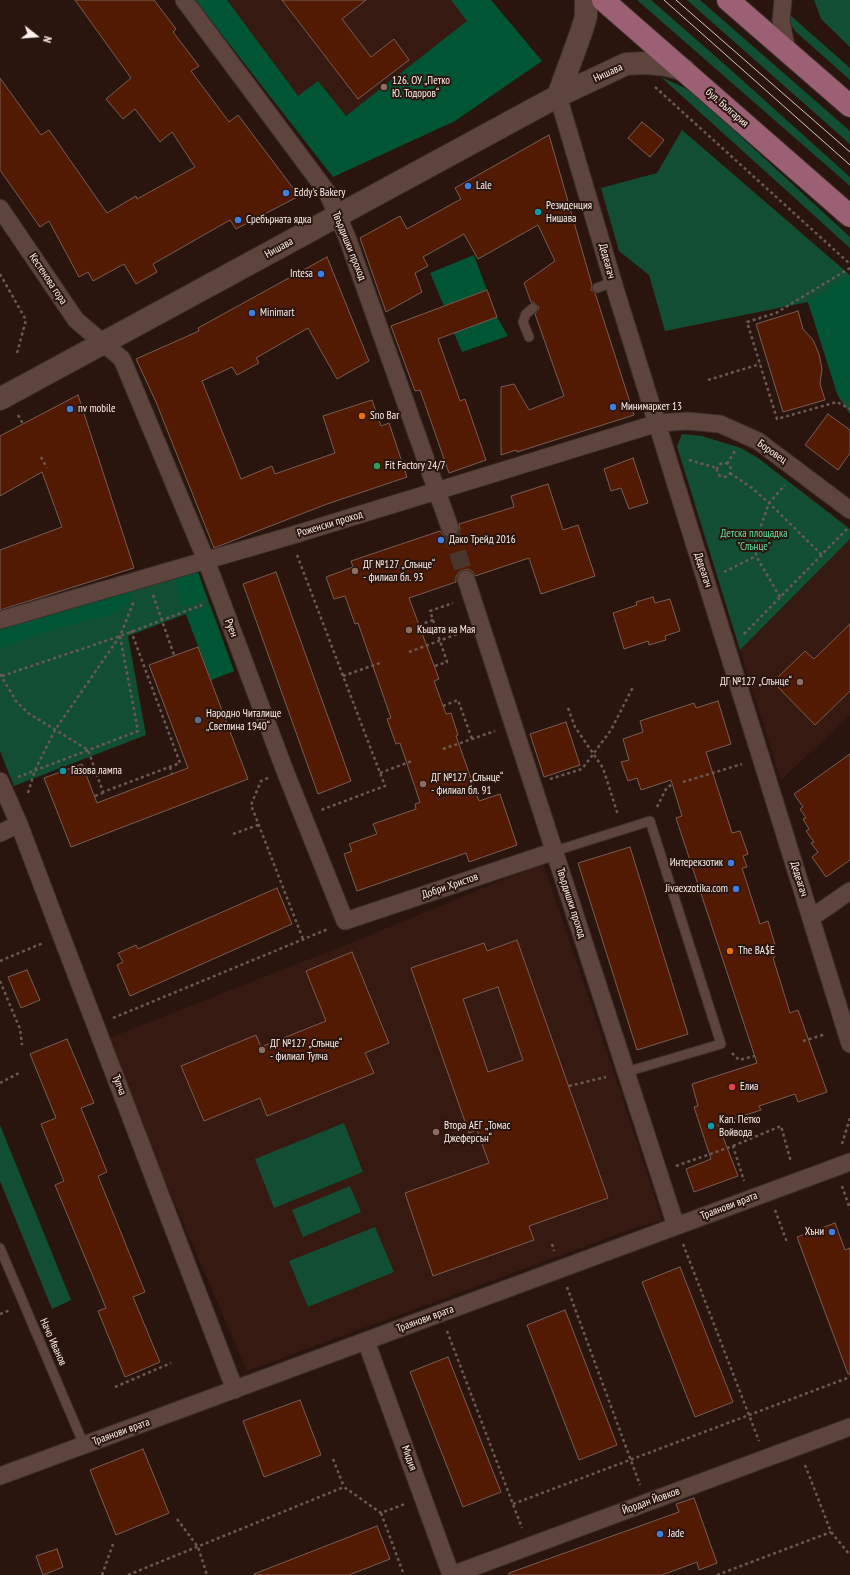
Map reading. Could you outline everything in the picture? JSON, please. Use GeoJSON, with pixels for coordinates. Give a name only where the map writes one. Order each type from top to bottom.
{"type":"FeatureCollection","features":[{"type":"Feature","properties":{"kind":"main road","name":"бул. България"},"geometry":{"type":"LineString","coordinates":[[603,0],[850,216]]}},
{"type":"Feature","properties":{"kind":"main road"},"geometry":{"type":"LineString","coordinates":[[728,0],[850,106]]}},
{"type":"Feature","properties":{"kind":"street","name":"Твърдишки проход"},"geometry":{"type":"LineString","coordinates":[[184,0],[327,192],[347,237],[450,528]]}},
{"type":"Feature","properties":{"kind":"street"},"geometry":{"type":"LineString","coordinates":[[558,96],[582,30],[586,16],[586,0]]}},
{"type":"Feature","properties":{"kind":"street"},"geometry":{"type":"LineString","coordinates":[[783,0],[781,20],[787,52]]}},
{"type":"Feature","properties":{"kind":"street","name":"Нишава"},"geometry":{"type":"LineString","coordinates":[[0,399],[558,96],[626,64],[646,63],[666,65],[684,70]]}},
{"type":"Feature","properties":{"kind":"street","name":"Дедеагач"},"geometry":{"type":"LineString","coordinates":[[558,96],[613,282],[850,1044]]}},
{"type":"Feature","properties":{"kind":"street","name":"Кестенова гора"},"geometry":{"type":"LineString","coordinates":[[0,208],[76,320],[103,343]]}},
{"type":"Feature","properties":{"kind":"street","name":"Руен"},"geometry":{"type":"LineString","coordinates":[[103,343],[122,360],[206,560],[285,772],[345,921]]}},
{"type":"Feature","properties":{"kind":"street","name":"Боровец"},"geometry":{"type":"LineString","coordinates":[[658,423],[686,421],[720,424],[758,441],[850,510]]}},
{"type":"Feature","properties":{"kind":"street","name":"Роженски проход"},"geometry":{"type":"LineString","coordinates":[[0,620],[437,491],[658,423]]}},
{"type":"Feature","properties":{"kind":"street","name":"Твърдишки проход"},"geometry":{"type":"LineString","coordinates":[[466,579],[676,1226]]}},
{"type":"Feature","properties":{"kind":"street","name":"Тулча"},"geometry":{"type":"LineString","coordinates":[[1,782],[19,824],[235,1390]]}},
{"type":"Feature","properties":{"kind":"street"},"geometry":{"type":"LineString","coordinates":[[0,833],[19,824]]}},
{"type":"Feature","properties":{"kind":"street","name":"Добри Христов"},"geometry":{"type":"LineString","coordinates":[[345,921],[555,851]]}},
{"type":"Feature","properties":{"kind":"street"},"geometry":{"type":"LineString","coordinates":[[811,918],[850,891]]}},
{"type":"Feature","properties":{"kind":"street","name":"Траянови врата"},"geometry":{"type":"LineString","coordinates":[[0,1476],[768,1191],[850,1162]]}},
{"type":"Feature","properties":{"kind":"street","name":"Мидия"},"geometry":{"type":"LineString","coordinates":[[366,1341],[451,1575]]}},
{"type":"Feature","properties":{"kind":"street","name":"Йордан Йовков"},"geometry":{"type":"LineString","coordinates":[[451,1575],[850,1427]]}},
{"type":"Feature","properties":{"kind":"lane"},"geometry":{"type":"LineString","coordinates":[[597,288],[613,282]]}},
{"type":"Feature","properties":{"kind":"lane"},"geometry":{"type":"LineString","coordinates":[[529,337],[523,322],[526,314],[533,308]]}},
{"type":"Feature","properties":{"kind":"lane"},"geometry":{"type":"LineString","coordinates":[[555,851],[650,822],[721,1044],[626,1072]]}},
{"type":"Feature","properties":{"kind":"lane","name":"Начо Иванов"},"geometry":{"type":"LineString","coordinates":[[0,1248],[84,1445]]}},
{"type":"Feature","properties":{"kind":"path"},"geometry":{"type":"LineString","coordinates":[[652,85],[850,264]]}},
{"type":"Feature","properties":{"kind":"path"},"geometry":{"type":"LineString","coordinates":[[850,268],[776,313],[747,322],[777,419],[837,402],[850,409]]}},
{"type":"Feature","properties":{"kind":"path"},"geometry":{"type":"LineString","coordinates":[[0,274],[26,320],[17,353]]}},
{"type":"Feature","properties":{"kind":"path"},"geometry":{"type":"LineString","coordinates":[[708,380],[760,364]]}},
{"type":"Feature","properties":{"kind":"path"},"geometry":{"type":"LineString","coordinates":[[41,457],[47,468]]}},
{"type":"Feature","properties":{"kind":"path"},"geometry":{"type":"LineString","coordinates":[[669,460],[688,460],[718,468]]}},
{"type":"Feature","properties":{"kind":"path"},"geometry":{"type":"LineString","coordinates":[[718,468],[722,464],[725,464],[730,467],[730,473]]}},
{"type":"Feature","properties":{"kind":"path"},"geometry":{"type":"LineString","coordinates":[[718,468],[718,473],[720,476],[727,476],[730,473]]}},
{"type":"Feature","properties":{"kind":"path"},"geometry":{"type":"LineString","coordinates":[[730,473],[752,488],[769,503],[822,555]]}},
{"type":"Feature","properties":{"kind":"path"},"geometry":{"type":"LineString","coordinates":[[780,597],[756,556],[756,540],[769,503],[788,481]]}},
{"type":"Feature","properties":{"kind":"path"},"geometry":{"type":"LineString","coordinates":[[728,650],[850,526]]}},
{"type":"Feature","properties":{"kind":"path"},"geometry":{"type":"LineString","coordinates":[[707,581],[756,556]]}},
{"type":"Feature","properties":{"kind":"path"},"geometry":{"type":"LineString","coordinates":[[300,562],[385,786],[323,809]]}},
{"type":"Feature","properties":{"kind":"path"},"geometry":{"type":"LineString","coordinates":[[145,578],[174,655]]}},
{"type":"Feature","properties":{"kind":"path"},"geometry":{"type":"LineString","coordinates":[[19,824],[35,770],[55,730],[120,636],[145,578]]}},
{"type":"Feature","properties":{"kind":"path"},"geometry":{"type":"LineString","coordinates":[[103,792],[88,750],[28,713],[16,701],[1,675],[120,636],[220,598]]}},
{"type":"Feature","properties":{"kind":"path"},"geometry":{"type":"LineString","coordinates":[[430,611],[447,662],[434,666]]}},
{"type":"Feature","properties":{"kind":"path"},"geometry":{"type":"LineString","coordinates":[[419,625],[433,620]]}},
{"type":"Feature","properties":{"kind":"path"},"geometry":{"type":"LineString","coordinates":[[94,796],[180,763],[131,631]]}},
{"type":"Feature","properties":{"kind":"path"},"geometry":{"type":"LineString","coordinates":[[1,782],[138,731],[120,636]]}},
{"type":"Feature","properties":{"kind":"path"},"geometry":{"type":"LineString","coordinates":[[409,652],[440,641]]}},
{"type":"Feature","properties":{"kind":"path"},"geometry":{"type":"LineString","coordinates":[[343,676],[380,663]]}},
{"type":"Feature","properties":{"kind":"path"},"geometry":{"type":"LineString","coordinates":[[533,785],[582,769],[611,730],[633,687]]}},
{"type":"Feature","properties":{"kind":"path"},"geometry":{"type":"LineString","coordinates":[[443,706],[458,700],[472,739],[443,750]]}},
{"type":"Feature","properties":{"kind":"path"},"geometry":{"type":"LineString","coordinates":[[568,708],[575,727],[603,768],[623,830]]}},
{"type":"Feature","properties":{"kind":"path"},"geometry":{"type":"LineString","coordinates":[[380,772],[412,761]]}},
{"type":"Feature","properties":{"kind":"path"},"geometry":{"type":"LineString","coordinates":[[170,767],[172,774]]}},
{"type":"Feature","properties":{"kind":"path"},"geometry":{"type":"LineString","coordinates":[[683,782],[719,771]]}},
{"type":"Feature","properties":{"kind":"path"},"geometry":{"type":"LineString","coordinates":[[285,772],[260,781],[250,805],[304,939]]}},
{"type":"Feature","properties":{"kind":"path"},"geometry":{"type":"LineString","coordinates":[[650,822],[667,787],[672,785]]}},
{"type":"Feature","properties":{"kind":"path"},"geometry":{"type":"LineString","coordinates":[[233,834],[258,825]]}},
{"type":"Feature","properties":{"kind":"path"},"geometry":{"type":"LineString","coordinates":[[96,1025],[345,921]]}},
{"type":"Feature","properties":{"kind":"path"},"geometry":{"type":"LineString","coordinates":[[0,961],[33,947]]}},
{"type":"Feature","properties":{"kind":"path"},"geometry":{"type":"LineString","coordinates":[[0,981],[20,1029],[22,1045]]}},
{"type":"Feature","properties":{"kind":"path"},"geometry":{"type":"LineString","coordinates":[[803,1041],[816,1037]]}},
{"type":"Feature","properties":{"kind":"path"},"geometry":{"type":"LineString","coordinates":[[721,1044],[739,1060],[754,1056]]}},
{"type":"Feature","properties":{"kind":"path"},"geometry":{"type":"LineString","coordinates":[[0,1082],[21,1072]]}},
{"type":"Feature","properties":{"kind":"path"},"geometry":{"type":"LineString","coordinates":[[569,1086],[626,1072]]}},
{"type":"Feature","properties":{"kind":"path"},"geometry":{"type":"LineString","coordinates":[[659,1172],[732,1146],[781,1126],[797,1181]]}},
{"type":"Feature","properties":{"kind":"path"},"geometry":{"type":"LineString","coordinates":[[732,1146],[750,1198]]}},
{"type":"Feature","properties":{"kind":"path"},"geometry":{"type":"LineString","coordinates":[[768,1191],[787,1242]]}},
{"type":"Feature","properties":{"kind":"path"},"geometry":{"type":"LineString","coordinates":[[676,1226],[765,1458]]}},
{"type":"Feature","properties":{"kind":"path"},"geometry":{"type":"LineString","coordinates":[[552,1244],[646,1502]]}},
{"type":"Feature","properties":{"kind":"path"},"geometry":{"type":"LineString","coordinates":[[441,1313],[530,1546]]}},
{"type":"Feature","properties":{"kind":"path"},"geometry":{"type":"LineString","coordinates":[[115,1387],[171,1363]]}},
{"type":"Feature","properties":{"kind":"path"},"geometry":{"type":"LineString","coordinates":[[513,1504],[850,1377]]}},
{"type":"Feature","properties":{"kind":"path"},"geometry":{"type":"LineString","coordinates":[[797,1446],[831,1532],[850,1555]]}},
{"type":"Feature","properties":{"kind":"path"},"geometry":{"type":"LineString","coordinates":[[333,1459],[344,1487],[381,1513],[404,1575]]}},
{"type":"Feature","properties":{"kind":"path"},"geometry":{"type":"LineString","coordinates":[[128,1575],[344,1487]]}},
{"type":"Feature","properties":{"kind":"path"},"geometry":{"type":"LineString","coordinates":[[381,1513],[423,1497]]}},
{"type":"Feature","properties":{"kind":"path"},"geometry":{"type":"LineString","coordinates":[[177,1519],[198,1547],[207,1575]]}},
{"type":"Feature","properties":{"kind":"path"},"geometry":{"type":"LineString","coordinates":[[717,1575],[831,1532]]}},
{"type":"Feature","properties":{"kind":"path"},"geometry":{"type":"LineString","coordinates":[[102,1575],[113,1544]]}},
{"type":"Feature","properties":{"kind":"shaded area","name":"126. ОУ „Петко Ю. Тодоров“"},"geometry":{"type":"Polygon","coordinates":[[[195,0],[491,0],[542,61],[455,121],[333,177],[195,0]]]}},
{"type":"Feature","properties":{"kind":"shaded area","name":"ДГ №127 „Слънце“"},"geometry":{"type":"Polygon","coordinates":[[[850,539],[850,715],[781,780],[740,650],[850,539]]]}},
{"type":"Feature","properties":{"kind":"shaded area","name":"Втора АЕГ „Томас Джеферсън“"},"geometry":{"type":"Polygon","coordinates":[[[543,863],[615,1075],[662,1220],[629,1230],[247,1371],[158,1164],[109,1038],[366,937],[543,863]]]}},
{"type":"Feature","properties":{"kind":"green space"},"geometry":{"type":"Polygon","coordinates":[[[195,0],[227,0],[298,96],[318,81],[346,116],[467,21],[451,0],[491,0],[542,61],[455,121],[333,177],[195,0]]]}},
{"type":"Feature","properties":{"kind":"green space"},"geometry":{"type":"Polygon","coordinates":[[[637,0],[651,0],[722,62],[850,177],[850,186],[637,0]]]}},
{"type":"Feature","properties":{"kind":"green space"},"geometry":{"type":"Polygon","coordinates":[[[687,0],[700,0],[850,131],[850,144],[687,0]]]}},
{"type":"Feature","properties":{"kind":"green space"},"geometry":{"type":"Polygon","coordinates":[[[814,0],[850,0],[850,47],[821,19],[814,0]]]}},
{"type":"Feature","properties":{"kind":"green space"},"geometry":{"type":"Polygon","coordinates":[[[790,15],[850,68],[850,80],[795,31],[790,23],[790,15]]]}},
{"type":"Feature","properties":{"kind":"green space"},"geometry":{"type":"Polygon","coordinates":[[[661,77],[691,91],[850,237],[850,248],[661,77]]]}},
{"type":"Feature","properties":{"kind":"green space"},"geometry":{"type":"Polygon","coordinates":[[[682,130],[850,275],[850,414],[838,396],[808,302],[665,331],[649,275],[619,251],[601,188],[657,173],[682,130]]]}},
{"type":"Feature","properties":{"kind":"green space"},"geometry":{"type":"Polygon","coordinates":[[[474,255],[487,290],[444,306],[430,273],[474,255]]]}},
{"type":"Feature","properties":{"kind":"green space"},"geometry":{"type":"Polygon","coordinates":[[[850,275],[850,402],[838,396],[808,302],[850,275]]]}},
{"type":"Feature","properties":{"kind":"green space"},"geometry":{"type":"Polygon","coordinates":[[[497,317],[508,336],[462,352],[454,333],[497,317]]]}},
{"type":"Feature","properties":{"kind":"green space","name":"Детска площадка \"Слънце\""},"geometry":{"type":"Polygon","coordinates":[[[682,434],[702,436],[741,448],[758,458],[850,529],[850,539],[740,650],[677,446],[682,434]]]}},
{"type":"Feature","properties":{"kind":"green space"},"geometry":{"type":"Polygon","coordinates":[[[196,567],[234,671],[211,680],[186,614],[128,636],[146,735],[14,786],[0,751],[0,627],[196,567]]]}},
{"type":"Feature","properties":{"kind":"green space"},"geometry":{"type":"Polygon","coordinates":[[[196,567],[207,598],[183,607],[175,574],[196,567]]]}},
{"type":"Feature","properties":{"kind":"green space"},"geometry":{"type":"Polygon","coordinates":[[[136,586],[128,604],[115,614],[62,627],[0,648],[0,627],[136,586]]]}},
{"type":"Feature","properties":{"kind":"green space"},"geometry":{"type":"Polygon","coordinates":[[[210,605],[234,671],[211,680],[186,614],[210,605]]]}},
{"type":"Feature","properties":{"kind":"green space"},"geometry":{"type":"Polygon","coordinates":[[[344,1123],[363,1172],[274,1208],[255,1159],[344,1123]]]}},
{"type":"Feature","properties":{"kind":"green space"},"geometry":{"type":"Polygon","coordinates":[[[0,1125],[71,1300],[52,1309],[0,1181],[0,1125]]]}},
{"type":"Feature","properties":{"kind":"green space"},"geometry":{"type":"Polygon","coordinates":[[[350,1186],[361,1212],[303,1237],[292,1210],[350,1186]]]}},
{"type":"Feature","properties":{"kind":"green space"},"geometry":{"type":"Polygon","coordinates":[[[375,1227],[394,1272],[308,1307],[289,1261],[375,1227]]]}},
{"type":"Feature","properties":{"kind":"building"},"geometry":{"type":"Polygon","coordinates":[[[75,0],[154,0],[176,29],[173,32],[199,66],[191,71],[229,122],[238,115],[299,196],[236,229],[230,220],[153,264],[157,272],[136,284],[124,264],[93,281],[88,272],[79,277],[49,221],[40,227],[0,170],[0,78],[41,135],[49,130],[107,213],[136,196],[137,199],[195,167],[172,132],[160,142],[135,109],[123,119],[106,99],[131,78],[75,0]]]}},
{"type":"Feature","properties":{"kind":"building"},"geometry":{"type":"Polygon","coordinates":[[[282,0],[366,0],[342,19],[371,57],[394,39],[409,60],[358,99],[282,0]]]}},
{"type":"Feature","properties":{"kind":"building"},"geometry":{"type":"Polygon","coordinates":[[[642,122],[664,140],[650,157],[628,138],[642,122]]]}},
{"type":"Feature","properties":{"kind":"building"},"geometry":{"type":"Polygon","coordinates":[[[549,135],[592,285],[591,290],[595,293],[634,415],[517,452],[516,450],[501,455],[501,387],[514,384],[529,410],[564,396],[535,314],[539,307],[535,303],[531,302],[524,283],[555,261],[538,225],[478,259],[464,234],[423,257],[428,266],[415,273],[422,292],[386,312],[360,238],[400,216],[407,229],[461,199],[455,188],[549,135]]]}},
{"type":"Feature","properties":{"kind":"building"},"geometry":{"type":"Polygon","coordinates":[[[327,257],[369,361],[337,379],[308,328],[256,358],[259,363],[237,375],[232,367],[202,381],[241,479],[272,466],[275,474],[335,453],[323,416],[372,400],[381,426],[389,423],[407,477],[327,504],[214,548],[156,402],[136,359],[199,331],[198,328],[327,257]]]}},
{"type":"Feature","properties":{"kind":"building"},"geometry":{"type":"Polygon","coordinates":[[[487,290],[497,317],[438,339],[460,401],[465,399],[486,460],[449,473],[420,390],[415,391],[391,326],[487,290]]]}},
{"type":"Feature","properties":{"kind":"building"},"geometry":{"type":"Polygon","coordinates":[[[798,311],[803,329],[813,340],[819,354],[822,369],[820,384],[825,400],[783,412],[756,324],[798,311]]]}},
{"type":"Feature","properties":{"kind":"building"},"geometry":{"type":"Polygon","coordinates":[[[78,395],[134,568],[0,610],[0,550],[62,527],[42,472],[0,496],[0,436],[78,395]]]}},
{"type":"Feature","properties":{"kind":"building"},"geometry":{"type":"Polygon","coordinates":[[[828,414],[850,430],[850,453],[838,470],[805,445],[828,414]]]}},
{"type":"Feature","properties":{"kind":"building"},"geometry":{"type":"Polygon","coordinates":[[[633,458],[648,503],[629,509],[621,488],[611,491],[604,469],[633,458]]]}},
{"type":"Feature","properties":{"kind":"building"},"geometry":{"type":"Polygon","coordinates":[[[548,484],[563,530],[578,525],[595,576],[541,594],[529,558],[475,576],[473,572],[468,569],[463,570],[459,572],[456,577],[456,582],[409,598],[439,679],[434,681],[446,714],[451,713],[458,735],[456,736],[479,801],[500,794],[517,845],[469,862],[466,853],[357,891],[344,854],[352,851],[349,844],[377,834],[373,824],[416,809],[415,804],[420,802],[400,743],[396,744],[387,719],[391,718],[358,623],[355,624],[345,596],[334,599],[326,577],[353,567],[351,561],[440,531],[444,536],[449,538],[454,537],[460,530],[459,524],[514,507],[511,496],[548,484]]]}},
{"type":"Feature","properties":{"kind":"building"},"geometry":{"type":"Polygon","coordinates":[[[276,572],[351,781],[318,794],[243,584],[276,572]]]}},
{"type":"Feature","properties":{"kind":"building"},"geometry":{"type":"Polygon","coordinates":[[[653,597],[655,603],[670,599],[680,631],[665,636],[666,640],[649,645],[648,641],[624,649],[613,613],[637,605],[636,602],[653,597]]]}},
{"type":"Feature","properties":{"kind":"building"},"geometry":{"type":"Polygon","coordinates":[[[850,624],[850,691],[815,725],[773,682],[805,651],[814,659],[850,624]]]}},
{"type":"Feature","properties":{"kind":"building","name":"Народно Читалище „Светлина 1940“"},"geometry":{"type":"Polygon","coordinates":[[[198,647],[248,779],[71,847],[44,778],[82,764],[97,803],[188,768],[149,665],[198,647]]]}},
{"type":"Feature","properties":{"kind":"building"},"geometry":{"type":"Polygon","coordinates":[[[718,701],[731,744],[706,752],[732,833],[740,831],[748,854],[743,856],[747,867],[742,868],[760,924],[768,921],[775,945],[771,946],[775,957],[773,958],[790,1013],[798,1010],[827,1092],[798,1102],[795,1094],[759,1106],[761,1110],[718,1124],[738,1176],[694,1192],[686,1169],[711,1159],[694,1107],[698,1106],[692,1084],[757,1063],[676,818],[682,816],[671,780],[641,790],[637,778],[628,781],[621,762],[629,760],[623,739],[643,732],[640,721],[694,703],[696,708],[718,701]]]}},
{"type":"Feature","properties":{"kind":"building"},"geometry":{"type":"Polygon","coordinates":[[[566,722],[580,765],[544,777],[530,734],[566,722]]]}},
{"type":"Feature","properties":{"kind":"building"},"geometry":{"type":"Polygon","coordinates":[[[850,754],[850,860],[826,877],[812,857],[818,852],[811,843],[814,842],[806,831],[809,829],[803,819],[806,818],[800,809],[803,807],[794,794],[850,754]]]}},
{"type":"Feature","properties":{"kind":"building"},"geometry":{"type":"Polygon","coordinates":[[[630,847],[688,1034],[637,1050],[578,863],[630,847]]]}},
{"type":"Feature","properties":{"kind":"building"},"geometry":{"type":"Polygon","coordinates":[[[277,888],[292,924],[130,996],[117,965],[123,962],[118,953],[136,945],[138,949],[277,888]]]}},
{"type":"Feature","properties":{"kind":"building"},"geometry":{"type":"Polygon","coordinates":[[[517,940],[608,1198],[529,1226],[534,1240],[433,1276],[405,1193],[489,1163],[477,1130],[469,1133],[411,968],[484,943],[487,951],[517,940]],[[498,987],[463,999],[488,1072],[523,1060],[498,987]]]}},
{"type":"Feature","properties":{"kind":"building"},"geometry":{"type":"Polygon","coordinates":[[[352,952],[389,1043],[365,1053],[374,1073],[267,1116],[260,1098],[204,1121],[181,1066],[256,1035],[261,1047],[326,1021],[306,971],[352,952]]]}},
{"type":"Feature","properties":{"kind":"building"},"geometry":{"type":"Polygon","coordinates":[[[27,970],[40,1000],[21,1008],[8,977],[27,970]]]}},
{"type":"Feature","properties":{"kind":"building"},"geometry":{"type":"Polygon","coordinates":[[[67,1039],[94,1103],[81,1108],[107,1172],[98,1176],[145,1292],[133,1297],[160,1362],[125,1377],[98,1311],[106,1308],[55,1185],[64,1181],[41,1124],[56,1118],[30,1054],[67,1039]]]}},
{"type":"Feature","properties":{"kind":"building"},"geometry":{"type":"Polygon","coordinates":[[[835,1223],[845,1250],[850,1248],[850,1374],[848,1374],[797,1237],[835,1223]]]}},
{"type":"Feature","properties":{"kind":"building"},"geometry":{"type":"Polygon","coordinates":[[[680,1267],[733,1402],[695,1417],[642,1282],[680,1267]]]}},
{"type":"Feature","properties":{"kind":"building"},"geometry":{"type":"Polygon","coordinates":[[[565,1310],[617,1445],[579,1460],[527,1325],[565,1310]]]}},
{"type":"Feature","properties":{"kind":"building"},"geometry":{"type":"Polygon","coordinates":[[[448,1357],[501,1492],[463,1507],[410,1372],[448,1357]]]}},
{"type":"Feature","properties":{"kind":"building"},"geometry":{"type":"Polygon","coordinates":[[[300,1400],[321,1455],[264,1477],[243,1421],[300,1400]]]}},
{"type":"Feature","properties":{"kind":"building"},"geometry":{"type":"Polygon","coordinates":[[[143,1449],[169,1513],[116,1535],[90,1470],[143,1449]]]}},
{"type":"Feature","properties":{"kind":"building"},"geometry":{"type":"Polygon","coordinates":[[[694,1498],[717,1563],[699,1570],[697,1562],[662,1575],[509,1575],[509,1573],[679,1512],[676,1504],[694,1498]]]}},
{"type":"Feature","properties":{"kind":"building"},"geometry":{"type":"Polygon","coordinates":[[[377,1526],[390,1559],[349,1575],[254,1575],[254,1574],[377,1526]]]}},
{"type":"Feature","properties":{"kind":"building"},"geometry":{"type":"Polygon","coordinates":[[[57,1549],[63,1567],[43,1575],[36,1556],[57,1549]]]}},
{"type":"Feature","properties":{"kind":"tunnel"},"geometry":{"type":"LineString","coordinates":[[450,528],[466,579]]}},
{"type":"Feature","properties":{"kind":"tram line"},"geometry":{"type":"LineString","coordinates":[[664,0],[850,165]]}},
{"type":"Feature","properties":{"kind":"tram line"},"geometry":{"type":"LineString","coordinates":[[676,0],[850,152]]}},
{"type":"Feature","properties":{"kind":"place","name":"126. ОУ „Петко Ю. Тодоров“"},"geometry":{"type":"Point","coordinates":[384,87]}},
{"type":"Feature","properties":{"kind":"place","name":"Lale"},"geometry":{"type":"Point","coordinates":[468,186]}},
{"type":"Feature","properties":{"kind":"place","name":"Eddy's Bakery"},"geometry":{"type":"Point","coordinates":[286,193]}},
{"type":"Feature","properties":{"kind":"place","name":"Резиденция Нишава"},"geometry":{"type":"Point","coordinates":[538,212]}},
{"type":"Feature","properties":{"kind":"place","name":"Сребърната ядка"},"geometry":{"type":"Point","coordinates":[238,220]}},
{"type":"Feature","properties":{"kind":"place","name":"Intesa"},"geometry":{"type":"Point","coordinates":[321,274]}},
{"type":"Feature","properties":{"kind":"place","name":"Minimart"},"geometry":{"type":"Point","coordinates":[252,313]}},
{"type":"Feature","properties":{"kind":"place","name":"Минимаркет 13"},"geometry":{"type":"Point","coordinates":[613,407]}},
{"type":"Feature","properties":{"kind":"place","name":"nv mobile"},"geometry":{"type":"Point","coordinates":[70,409]}},
{"type":"Feature","properties":{"kind":"place","name":"Sno Bar"},"geometry":{"type":"Point","coordinates":[362,416]}},
{"type":"Feature","properties":{"kind":"place","name":"Fit Factory 24/7"},"geometry":{"type":"Point","coordinates":[377,466]}},
{"type":"Feature","properties":{"kind":"place","name":"Дако Трейд 2016"},"geometry":{"type":"Point","coordinates":[441,540]}},
{"type":"Feature","properties":{"kind":"place","name":"ДГ №127 „Слънце“ - филиал бл. 93"},"geometry":{"type":"Point","coordinates":[355,571]}},
{"type":"Feature","properties":{"kind":"place","name":"Къщата на Мая"},"geometry":{"type":"Point","coordinates":[409,630]}},
{"type":"Feature","properties":{"kind":"place","name":"ДГ №127 „Слънце“"},"geometry":{"type":"Point","coordinates":[800,682]}},
{"type":"Feature","properties":{"kind":"place","name":"Народно Читалище „Светлина 1940“"},"geometry":{"type":"Point","coordinates":[198,720]}},
{"type":"Feature","properties":{"kind":"place","name":"Газова лампа"},"geometry":{"type":"Point","coordinates":[63,771]}},
{"type":"Feature","properties":{"kind":"place","name":"ДГ №127 „Слънце“ - филиал бл. 91"},"geometry":{"type":"Point","coordinates":[423,784]}},
{"type":"Feature","properties":{"kind":"place","name":"Интерекзотик"},"geometry":{"type":"Point","coordinates":[731,863]}},
{"type":"Feature","properties":{"kind":"place","name":"Jivaexzotika.com"},"geometry":{"type":"Point","coordinates":[736,889]}},
{"type":"Feature","properties":{"kind":"place","name":"The BA$E"},"geometry":{"type":"Point","coordinates":[730,951]}},
{"type":"Feature","properties":{"kind":"place","name":"ДГ №127 „Слънце“ - филиал Тулча"},"geometry":{"type":"Point","coordinates":[262,1050]}},
{"type":"Feature","properties":{"kind":"place","name":"Елиа"},"geometry":{"type":"Point","coordinates":[732,1087]}},
{"type":"Feature","properties":{"kind":"place","name":"Кап. Петко Войвода"},"geometry":{"type":"Point","coordinates":[711,1126]}},
{"type":"Feature","properties":{"kind":"place","name":"Втора АЕГ „Томас Джеферсън“"},"geometry":{"type":"Point","coordinates":[436,1132]}},
{"type":"Feature","properties":{"kind":"place","name":"Хъни"},"geometry":{"type":"Point","coordinates":[832,1232]}},
{"type":"Feature","properties":{"kind":"place","name":"Jade"},"geometry":{"type":"Point","coordinates":[660,1534]}}]}
